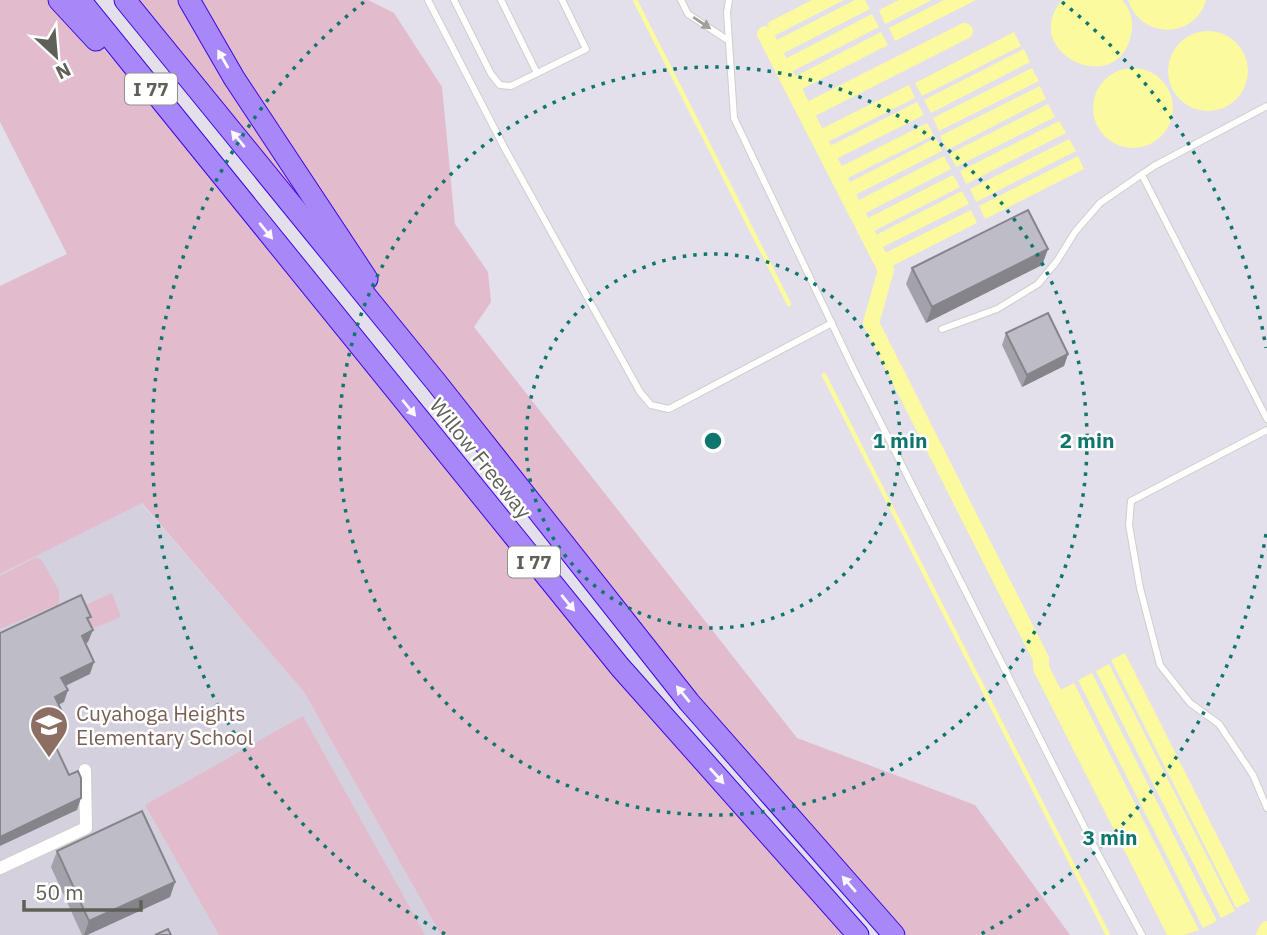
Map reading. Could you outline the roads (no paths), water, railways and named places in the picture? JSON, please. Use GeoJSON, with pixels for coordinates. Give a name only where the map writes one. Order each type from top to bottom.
{"type":"FeatureCollection","features":[{"type":"Feature","properties":{"kind":"highway"},"geometry":{"type":"LineString","coordinates":[[59,0],[222,178]]}},
{"type":"Feature","properties":{"kind":"highway","name":"Willow Freeway"},"geometry":{"type":"LineString","coordinates":[[80,0],[620,667],[858,935]]}},
{"type":"Feature","properties":{"kind":"highway","name":"Willow Freeway"},"geometry":{"type":"LineString","coordinates":[[125,0],[436,382],[689,702],[894,935]]}},
{"type":"Feature","properties":{"kind":"highway"},"geometry":{"type":"LineString","coordinates":[[189,0],[234,78],[436,382]]}},
{"type":"Feature","properties":{"kind":"street"},"geometry":{"type":"LineString","coordinates":[[0,868],[86,828],[85,770]]}},
{"type":"Feature","properties":{"kind":"lane"},"geometry":{"type":"LineString","coordinates":[[428,0],[504,147],[640,392],[650,405],[669,410],[832,323]]}},
{"type":"Feature","properties":{"kind":"lane"},"geometry":{"type":"LineString","coordinates":[[454,0],[491,74],[500,85],[511,86],[586,49],[562,0]]}},
{"type":"Feature","properties":{"kind":"lane"},"geometry":{"type":"LineString","coordinates":[[501,0],[537,73]]}},
{"type":"Feature","properties":{"kind":"lane"},"geometry":{"type":"LineString","coordinates":[[681,0],[688,14],[729,41]]}},
{"type":"Feature","properties":{"kind":"lane"},"geometry":{"type":"LineString","coordinates":[[729,0],[733,118],[1079,818],[1142,935]]}},
{"type":"Feature","properties":{"kind":"lane"},"geometry":{"type":"LineString","coordinates":[[942,330],[997,309],[1038,284],[1057,261],[1075,232],[1100,203],[1142,175],[1267,106]]}},
{"type":"Feature","properties":{"kind":"lane"},"geometry":{"type":"LineString","coordinates":[[1142,175],[1267,419]]}},
{"type":"Feature","properties":{"kind":"lane"},"geometry":{"type":"LineString","coordinates":[[1267,430],[1131,501],[1129,525],[1140,588],[1160,665],[1190,703],[1219,724],[1253,775],[1267,808]]}},
{"type":"Feature","properties":{"kind":"waterway"},"geometry":{"type":"LineString","coordinates":[[635,0],[789,304]]}},
{"type":"Feature","properties":{"kind":"waterway"},"geometry":{"type":"LineString","coordinates":[[805,112],[965,31]]}},
{"type":"Feature","properties":{"kind":"waterway"},"geometry":{"type":"LineString","coordinates":[[765,34],[886,270],[871,323],[1041,659],[1041,668],[1176,935]]}},
{"type":"Feature","properties":{"kind":"waterway"},"geometry":{"type":"LineString","coordinates":[[824,375],[1108,935]]}},
{"type":"Feature","properties":{"kind":"waterway"},"geometry":{"type":"LineString","coordinates":[[1264,935],[1267,929]]}},
{"type":"Feature","properties":{"kind":"place","name":"Cuyahoga Heights Elementary School"},"geometry":{"type":"Point","coordinates":[49,759]}}]}
